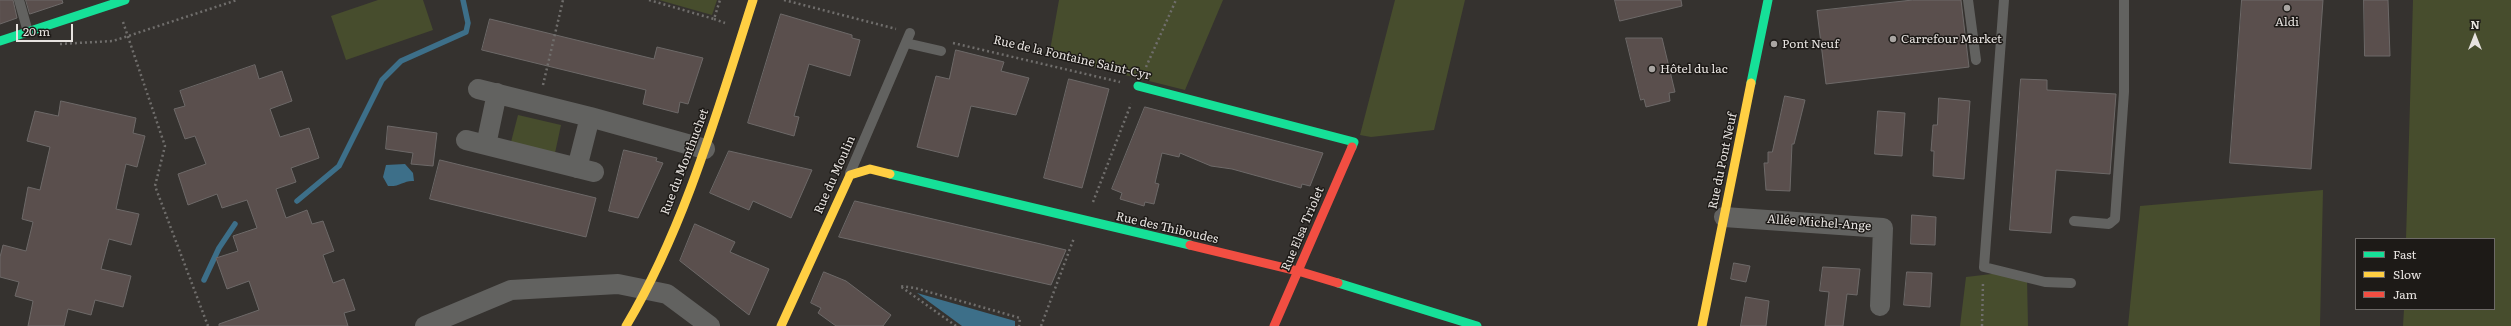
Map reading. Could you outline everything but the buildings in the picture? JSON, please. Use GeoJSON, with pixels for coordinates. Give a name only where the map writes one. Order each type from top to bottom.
{"type":"FeatureCollection","features":[{"type":"Feature","properties":{"kind":"street"},"geometry":{"type":"LineString","coordinates":[[0,41],[125,0]]}},
{"type":"Feature","properties":{"kind":"street","name":"Rue du Monthuchet"},"geometry":{"type":"LineString","coordinates":[[626,326],[648,289],[705,149],[753,0]]}},
{"type":"Feature","properties":{"kind":"street","name":"Rue du Pont Neuf"},"geometry":{"type":"LineString","coordinates":[[1702,326],[1768,0]]}},
{"type":"Feature","properties":{"kind":"street","name":"Rue de la Fontaine Saint-Cyr"},"geometry":{"type":"LineString","coordinates":[[1138,86],[1354,142]]}},
{"type":"Feature","properties":{"kind":"street"},"geometry":{"type":"LineString","coordinates":[[486,145],[488,91],[590,117],[705,149]]}},
{"type":"Feature","properties":{"kind":"street"},"geometry":{"type":"LineString","coordinates":[[466,140],[586,170],[590,117]]}},
{"type":"Feature","properties":{"kind":"street","name":"Rue Elsa Triolet"},"geometry":{"type":"LineString","coordinates":[[1274,326],[1354,142]]}},
{"type":"Feature","properties":{"kind":"street","name":"Rue des Thiboudes"},"geometry":{"type":"LineString","coordinates":[[850,175],[870,169],[1298,270],[1476,326]]}},
{"type":"Feature","properties":{"kind":"street","name":"Rue du Moulin"},"geometry":{"type":"LineString","coordinates":[[782,326],[850,175]]}},
{"type":"Feature","properties":{"kind":"street","name":"Allée Michel-Ange"},"geometry":{"type":"LineString","coordinates":[[1724,218],[1883,228],[1880,306]]}},
{"type":"Feature","properties":{"kind":"street"},"geometry":{"type":"LineString","coordinates":[[425,326],[511,290],[618,284],[667,294],[710,326]]}},
{"type":"Feature","properties":{"kind":"lane"},"geometry":{"type":"LineString","coordinates":[[19,0],[28,32]]}},
{"type":"Feature","properties":{"kind":"lane"},"geometry":{"type":"LineString","coordinates":[[1968,0],[1976,60]]}},
{"type":"Feature","properties":{"kind":"lane"},"geometry":{"type":"LineString","coordinates":[[2004,0],[1984,267],[2045,282],[2071,283]]}},
{"type":"Feature","properties":{"kind":"lane"},"geometry":{"type":"LineString","coordinates":[[2074,221],[2109,224],[2115,219],[2124,92],[2124,0]]}},
{"type":"Feature","properties":{"kind":"lane","name":"Rue du Moulin"},"geometry":{"type":"LineString","coordinates":[[850,175],[910,33]]}},
{"type":"Feature","properties":{"kind":"lane"},"geometry":{"type":"LineString","coordinates":[[906,43],[941,51]]}},
{"type":"Feature","properties":{"kind":"path"},"geometry":{"type":"LineString","coordinates":[[59,45],[113,41],[237,0]]}},
{"type":"Feature","properties":{"kind":"path"},"geometry":{"type":"LineString","coordinates":[[539,104],[563,0]]}},
{"type":"Feature","properties":{"kind":"path"},"geometry":{"type":"LineString","coordinates":[[648,0],[714,19],[720,0]]}},
{"type":"Feature","properties":{"kind":"path"},"geometry":{"type":"LineString","coordinates":[[784,0],[910,33]]}},
{"type":"Feature","properties":{"kind":"path"},"geometry":{"type":"LineString","coordinates":[[1138,86],[1176,0]]}},
{"type":"Feature","properties":{"kind":"path"},"geometry":{"type":"LineString","coordinates":[[116,3],[166,146],[155,186],[208,326]]}},
{"type":"Feature","properties":{"kind":"path","name":"Rue de la Fontaine Saint-Cyr"},"geometry":{"type":"LineString","coordinates":[[948,42],[1138,86]]}},
{"type":"Feature","properties":{"kind":"path"},"geometry":{"type":"LineString","coordinates":[[1982,326],[1984,267]]}},
{"type":"Feature","properties":{"kind":"path"},"geometry":{"type":"LineString","coordinates":[[956,326],[900,286],[915,288],[1020,318],[1019,326]]}},
{"type":"Feature","properties":{"kind":"green space"},"geometry":{"type":"Polygon","coordinates":[[[378,0],[423,0],[433,30],[346,60],[331,16],[378,0]]]}},
{"type":"Feature","properties":{"kind":"green space"},"geometry":{"type":"Polygon","coordinates":[[[659,0],[717,0],[712,15],[659,0]]]}},
{"type":"Feature","properties":{"kind":"green space"},"geometry":{"type":"Polygon","coordinates":[[[1059,0],[1223,0],[1185,90],[1049,56],[1059,0]]]}},
{"type":"Feature","properties":{"kind":"green space"},"geometry":{"type":"Polygon","coordinates":[[[1395,0],[1465,0],[1434,130],[1371,137],[1360,135],[1395,0]]]}},
{"type":"Feature","properties":{"kind":"green space"},"geometry":{"type":"Polygon","coordinates":[[[2413,0],[2511,0],[2511,326],[2403,326],[2404,310],[2495,310],[2495,238],[2406,238],[2413,0]]]}},
{"type":"Feature","properties":{"kind":"green space"},"geometry":{"type":"Polygon","coordinates":[[[518,115],[561,125],[555,153],[511,142],[518,115]]]}},
{"type":"Feature","properties":{"kind":"green space"},"geometry":{"type":"Polygon","coordinates":[[[2323,190],[2320,326],[2128,326],[2140,206],[2323,190]]]}},
{"type":"Feature","properties":{"kind":"green space"},"geometry":{"type":"Polygon","coordinates":[[[2000,273],[2027,278],[2028,326],[1960,326],[1966,277],[2000,273]]]}},
{"type":"Feature","properties":{"kind":"water"},"geometry":{"type":"Polygon","coordinates":[[[405,164],[413,173],[414,181],[396,186],[388,186],[383,177],[386,165],[405,164]]]}},
{"type":"Feature","properties":{"kind":"water"},"geometry":{"type":"Polygon","coordinates":[[[917,293],[1015,321],[1015,326],[962,326],[917,293]]]}},
{"type":"Feature","properties":{"kind":"waterway"},"geometry":{"type":"LineString","coordinates":[[297,201],[339,166],[382,80],[401,61],[466,32],[468,23],[463,0]]}},
{"type":"Feature","properties":{"kind":"waterway"},"geometry":{"type":"LineString","coordinates":[[204,280],[219,248],[235,224]]}},
{"type":"Feature","properties":{"kind":"traffic: fast"},"geometry":{"type":"LineString","coordinates":[[0,41],[125,0]]}},
{"type":"Feature","properties":{"kind":"traffic: fast"},"geometry":{"type":"LineString","coordinates":[[1751,83],[1768,0]]}},
{"type":"Feature","properties":{"kind":"traffic: fast"},"geometry":{"type":"LineString","coordinates":[[1138,86],[1354,142],[1352,147]]}},
{"type":"Feature","properties":{"kind":"traffic: fast"},"geometry":{"type":"LineString","coordinates":[[890,174],[1190,245]]}},
{"type":"Feature","properties":{"kind":"traffic: fast"},"geometry":{"type":"LineString","coordinates":[[1338,283],[1477,326]]}},
{"type":"Feature","properties":{"kind":"traffic: slow"},"geometry":{"type":"LineString","coordinates":[[626,326],[666,249],[683,208],[713,125],[753,0]]}},
{"type":"Feature","properties":{"kind":"traffic: slow"},"geometry":{"type":"LineString","coordinates":[[1702,326],[1751,83]]}},
{"type":"Feature","properties":{"kind":"traffic: slow"},"geometry":{"type":"LineString","coordinates":[[781,326],[850,175],[870,169],[890,174]]}},
{"type":"Feature","properties":{"kind":"traffic: jam"},"geometry":{"type":"LineString","coordinates":[[1274,326],[1352,147]]}},
{"type":"Feature","properties":{"kind":"traffic: jam"},"geometry":{"type":"LineString","coordinates":[[1190,245],[1298,271],[1338,283]]}},
{"type":"Feature","properties":{"kind":"place","name":"Aldi"},"geometry":{"type":"Point","coordinates":[2287,8]}},
{"type":"Feature","properties":{"kind":"place","name":"Carrefour Market"},"geometry":{"type":"Point","coordinates":[1893,39]}},
{"type":"Feature","properties":{"kind":"place","name":"Pont Neuf"},"geometry":{"type":"Point","coordinates":[1774,44]}},
{"type":"Feature","properties":{"kind":"place","name":"Hôtel du lac"},"geometry":{"type":"Point","coordinates":[1652,69]}}]}
